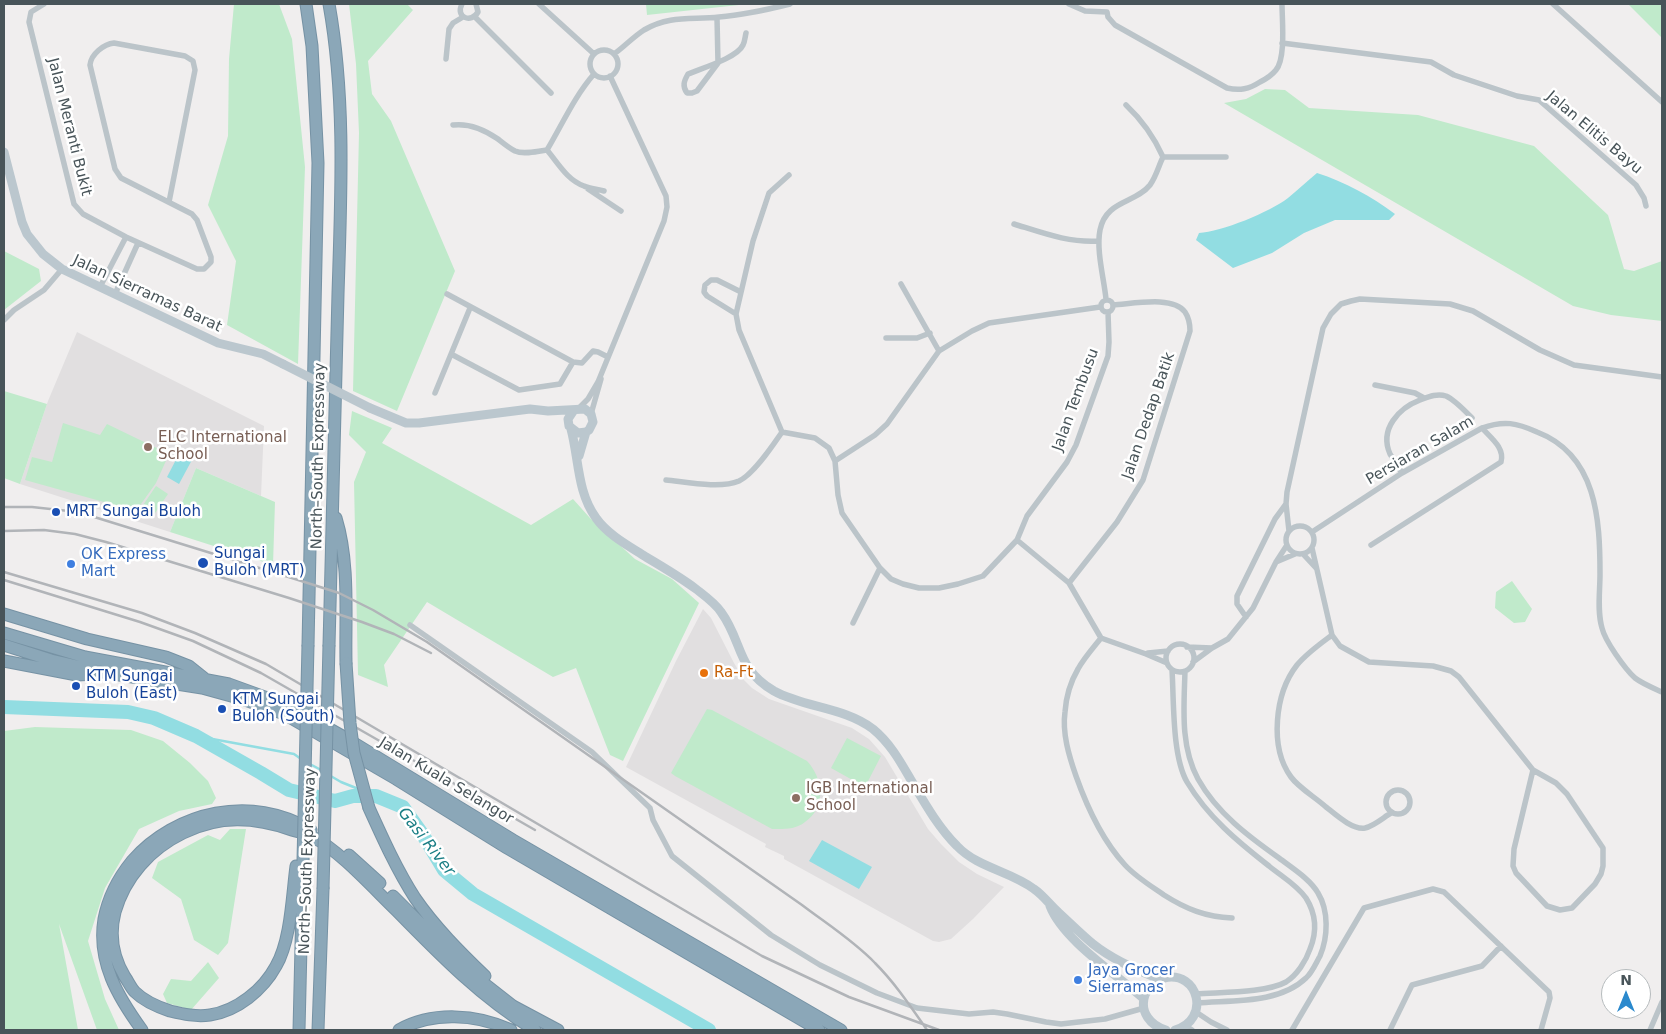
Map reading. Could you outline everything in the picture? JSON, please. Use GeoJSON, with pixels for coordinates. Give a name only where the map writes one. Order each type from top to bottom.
{"type":"FeatureCollection","features":[{"type":"Feature","properties":{"kind":"highway","name":"North–South Expressway"},"geometry":{"type":"LineString","coordinates":[[299,1030],[300,863],[304,807],[318,163],[312,46],[306,4]]}},
{"type":"Feature","properties":{"kind":"highway","name":"North–South Expressway"},"geometry":{"type":"LineString","coordinates":[[318,1030],[342,162],[338,67],[330,4]]}},
{"type":"Feature","properties":{"kind":"highway"},"geometry":{"type":"LineString","coordinates":[[333,507],[340,531],[344,565],[346,663],[350,723],[354,753],[369,808],[391,857],[416,899],[452,944],[491,981],[554,1028]]}},
{"type":"Feature","properties":{"kind":"highway"},"geometry":{"type":"LineString","coordinates":[[4,614],[87,639],[166,657],[189,666],[204,678]]}},
{"type":"Feature","properties":{"kind":"highway","name":"Jalan Kuala Selangor"},"geometry":{"type":"LineString","coordinates":[[4,634],[85,657],[133,667],[204,678],[246,689],[287,705],[344,736],[513,840],[842,1030]]}},
{"type":"Feature","properties":{"kind":"highway","name":"Jalan Kuala Selangor"},"geometry":{"type":"LineString","coordinates":[[4,645],[51,660],[107,673],[202,688],[242,698],[284,714],[396,779],[516,853],[819,1030]]}},
{"type":"Feature","properties":{"kind":"highway"},"geometry":{"type":"LineString","coordinates":[[4,661],[77,675],[107,673]]}},
{"type":"Feature","properties":{"kind":"highway"},"geometry":{"type":"LineString","coordinates":[[4,667],[17,664]]}},
{"type":"Feature","properties":{"kind":"highway"},"geometry":{"type":"LineString","coordinates":[[142,1030],[123,1004],[112,982],[106,957],[104,919],[113,892],[141,851],[160,835],[186,821],[205,815],[238,811],[263,812],[287,819],[305,826],[336,845],[365,869],[467,970],[513,1006],[554,1028]]}},
{"type":"Feature","properties":{"kind":"highway"},"geometry":{"type":"LineString","coordinates":[[300,863],[286,936],[277,966],[263,985],[241,1004],[210,1015],[186,1015],[157,1007],[134,992],[119,967],[112,937],[116,912],[123,891],[132,876],[145,860],[160,847],[186,832],[219,821],[260,821],[313,837],[337,854],[372,886],[458,972],[484,995],[535,1030]]}},
{"type":"Feature","properties":{"kind":"highway"},"geometry":{"type":"LineString","coordinates":[[399,1030],[434,1018],[465,1017],[511,1030]]}},
{"type":"Feature","properties":{"kind":"street","name":"Jalan Meranti Bukit"},"geometry":{"type":"LineString","coordinates":[[44,4],[31,12],[29,22],[74,204],[83,214],[126,237],[197,269],[204,269],[211,262],[211,257],[197,220],[192,214],[121,178],[115,169],[90,65],[92,57],[106,44],[114,43],[185,56],[193,61],[195,65],[169,202]]}},
{"type":"Feature","properties":{"kind":"street"},"geometry":{"type":"LineString","coordinates":[[462,4],[460,11],[463,17]]}},
{"type":"Feature","properties":{"kind":"street"},"geometry":{"type":"LineString","coordinates":[[446,59],[449,29],[453,23],[463,17],[470,19],[475,17],[478,12],[477,4]]}},
{"type":"Feature","properties":{"kind":"street"},"geometry":{"type":"LineString","coordinates":[[540,4],[594,54]]}},
{"type":"Feature","properties":{"kind":"street"},"geometry":{"type":"LineString","coordinates":[[614,54],[644,30],[680,18],[717,18],[750,14],[790,4]]}},
{"type":"Feature","properties":{"kind":"street"},"geometry":{"type":"LineString","coordinates":[[1069,4],[1085,11],[1107,12]]}},
{"type":"Feature","properties":{"kind":"street"},"geometry":{"type":"LineString","coordinates":[[1108,4],[1108,17],[1115,25],[1226,88],[1234,90],[1249,88],[1273,74],[1280,64],[1282,4]]}},
{"type":"Feature","properties":{"kind":"street"},"geometry":{"type":"LineString","coordinates":[[1553,4],[1662,102]]}},
{"type":"Feature","properties":{"kind":"street"},"geometry":{"type":"LineString","coordinates":[[475,17],[551,93]]}},
{"type":"Feature","properties":{"kind":"street"},"geometry":{"type":"LineString","coordinates":[[717,18],[718,63],[697,91],[687,93],[684,89],[684,83],[688,74],[718,63],[741,48],[744,44],[746,33]]}},
{"type":"Feature","properties":{"kind":"street","name":"Jalan Elitis Bayu"},"geometry":{"type":"LineString","coordinates":[[1282,43],[1431,62],[1454,75],[1517,96],[1539,100],[1636,185],[1644,198],[1646,206]]}},
{"type":"Feature","properties":{"kind":"street"},"geometry":{"type":"LineString","coordinates":[[602,50],[614,54],[618,62],[616,70],[610,76],[602,78],[594,74],[590,66],[594,54],[602,50]]}},
{"type":"Feature","properties":{"kind":"street"},"geometry":{"type":"LineString","coordinates":[[547,150],[566,119],[571,106],[594,74]]}},
{"type":"Feature","properties":{"kind":"street"},"geometry":{"type":"LineString","coordinates":[[578,459],[586,432],[593,422],[591,414],[603,370],[664,220],[667,207],[666,196],[610,76]]}},
{"type":"Feature","properties":{"kind":"street"},"geometry":{"type":"LineString","coordinates":[[1126,105],[1139,117],[1163,157]]}},
{"type":"Feature","properties":{"kind":"street"},"geometry":{"type":"LineString","coordinates":[[453,125],[463,124],[472,126],[495,137],[514,151],[547,150]]}},
{"type":"Feature","properties":{"kind":"street"},"geometry":{"type":"LineString","coordinates":[[547,150],[565,173],[621,211]]}},
{"type":"Feature","properties":{"kind":"street","name":"Jalan Sierramas Barat"},"geometry":{"type":"LineString","coordinates":[[4,152],[22,222],[27,234],[43,254],[62,269],[218,343],[263,354],[370,408],[406,423],[530,409],[548,411],[576,409]]}},
{"type":"Feature","properties":{"kind":"street"},"geometry":{"type":"LineString","coordinates":[[1163,157],[1226,157]]}},
{"type":"Feature","properties":{"kind":"street"},"geometry":{"type":"LineString","coordinates":[[1106,300],[1099,241],[1100,228],[1110,211],[1117,205],[1136,196],[1150,185],[1163,157]]}},
{"type":"Feature","properties":{"kind":"street"},"geometry":{"type":"LineString","coordinates":[[782,432],[739,330],[736,314],[753,241],[769,193],[789,175]]}},
{"type":"Feature","properties":{"kind":"street"},"geometry":{"type":"LineString","coordinates":[[584,186],[604,191]]}},
{"type":"Feature","properties":{"kind":"street"},"geometry":{"type":"LineString","coordinates":[[1014,224],[1066,240],[1099,241]]}},
{"type":"Feature","properties":{"kind":"street"},"geometry":{"type":"LineString","coordinates":[[100,287],[126,237]]}},
{"type":"Feature","properties":{"kind":"street"},"geometry":{"type":"LineString","coordinates":[[115,294],[138,243]]}},
{"type":"Feature","properties":{"kind":"street"},"geometry":{"type":"LineString","coordinates":[[4,320],[14,310],[44,290],[62,269]]}},
{"type":"Feature","properties":{"kind":"street"},"geometry":{"type":"LineString","coordinates":[[736,314],[707,296],[704,292],[705,285],[711,280],[717,280],[741,292]]}},
{"type":"Feature","properties":{"kind":"street"},"geometry":{"type":"LineString","coordinates":[[901,284],[940,351]]}},
{"type":"Feature","properties":{"kind":"street"},"geometry":{"type":"LineString","coordinates":[[447,294],[573,362],[582,362],[593,351],[608,357]]}},
{"type":"Feature","properties":{"kind":"street"},"geometry":{"type":"LineString","coordinates":[[1172,670],[1176,672],[1185,671],[1212,648],[1228,639],[1253,608],[1276,562],[1287,545],[1289,531],[1286,504],[1287,492],[1323,328],[1331,314],[1341,304],[1360,299],[1450,304],[1473,311],[1540,350],[1574,365],[1662,377]]}},
{"type":"Feature","properties":{"kind":"street"},"geometry":{"type":"LineString","coordinates":[[835,461],[875,435],[887,424],[940,351],[972,331],[990,323],[1100,307],[1108,312],[1112,309],[1112,301],[1102,301],[1100,307]]}},
{"type":"Feature","properties":{"kind":"street","name":"Jalan Dedap Batik"},"geometry":{"type":"LineString","coordinates":[[1069,583],[1117,522],[1143,480],[1190,331],[1190,322],[1186,313],[1174,304],[1163,302],[1113,305]]}},
{"type":"Feature","properties":{"kind":"street"},"geometry":{"type":"LineString","coordinates":[[435,393],[470,308]]}},
{"type":"Feature","properties":{"kind":"street","name":"Jalan Tembusu"},"geometry":{"type":"LineString","coordinates":[[1017,540],[1027,516],[1067,462],[1076,445],[1108,356],[1108,312]]}},
{"type":"Feature","properties":{"kind":"street"},"geometry":{"type":"LineString","coordinates":[[886,338],[917,338],[930,333]]}},
{"type":"Feature","properties":{"kind":"street"},"geometry":{"type":"LineString","coordinates":[[451,354],[519,390],[560,384],[573,362]]}},
{"type":"Feature","properties":{"kind":"street"},"geometry":{"type":"LineString","coordinates":[[603,370],[588,398],[569,415],[578,459],[581,486],[596,518],[608,531],[624,543],[678,576],[710,600],[721,611],[745,663],[753,674],[774,690],[796,701],[842,714],[857,720],[873,730],[892,749],[925,803],[956,845],[977,861],[1033,888],[1093,944],[1118,961],[1139,972],[1160,979]]}},
{"type":"Feature","properties":{"kind":"street"},"geometry":{"type":"LineString","coordinates":[[1375,385],[1415,393],[1424,398]]}},
{"type":"Feature","properties":{"kind":"street"},"geometry":{"type":"LineString","coordinates":[[1402,474],[1390,452],[1389,427],[1395,416],[1411,403],[1435,395],[1448,396],[1472,418]]}},
{"type":"Feature","properties":{"kind":"street"},"geometry":{"type":"LineString","coordinates":[[576,409],[585,409],[591,414]]}},
{"type":"Feature","properties":{"kind":"street","name":"Jalan Sierramas Barat"},"geometry":{"type":"LineString","coordinates":[[548,411],[570,426]]}},
{"type":"Feature","properties":{"kind":"street","name":"Persiaran Salam"},"geometry":{"type":"LineString","coordinates":[[1312,532],[1402,474],[1482,428],[1508,422],[1546,435],[1564,448],[1578,463],[1587,478],[1592,495],[1599,530],[1602,628],[1609,643],[1633,676],[1647,686],[1662,692]]}},
{"type":"Feature","properties":{"kind":"street"},"geometry":{"type":"LineString","coordinates":[[570,426],[578,433],[586,432]]}},
{"type":"Feature","properties":{"kind":"street"},"geometry":{"type":"LineString","coordinates":[[1371,545],[1501,462],[1500,448],[1482,428]]}},
{"type":"Feature","properties":{"kind":"street"},"geometry":{"type":"LineString","coordinates":[[782,432],[815,438],[829,448],[835,461],[838,496],[842,513],[880,568],[891,579],[919,588],[939,588],[958,584],[983,576],[1017,540],[1069,583],[1101,638],[1167,663],[1172,670],[1180,765],[1187,781],[1217,822],[1240,843],[1300,890],[1311,909],[1315,922],[1315,935],[1307,959],[1293,977],[1284,983],[1196,1003]]}},
{"type":"Feature","properties":{"kind":"street"},"geometry":{"type":"LineString","coordinates":[[666,480],[721,484],[739,481],[763,457],[782,432]]}},
{"type":"Feature","properties":{"kind":"street"},"geometry":{"type":"LineString","coordinates":[[1246,618],[1237,604],[1236,598],[1275,519],[1286,504]]}},
{"type":"Feature","properties":{"kind":"street"},"geometry":{"type":"LineString","coordinates":[[1288,515],[1312,532],[1314,540],[1312,548],[1332,635],[1340,646],[1369,662],[1433,666],[1450,671],[1458,678],[1533,770],[1556,783],[1567,794],[1603,848],[1601,874],[1595,884],[1572,908],[1560,910],[1548,906],[1516,873],[1513,866],[1514,849],[1533,770]]}},
{"type":"Feature","properties":{"kind":"street"},"geometry":{"type":"LineString","coordinates":[[1289,531],[1292,528],[1301,526]]}},
{"type":"Feature","properties":{"kind":"street"},"geometry":{"type":"LineString","coordinates":[[1287,545],[1295,554]]}},
{"type":"Feature","properties":{"kind":"street"},"geometry":{"type":"LineString","coordinates":[[1276,562],[1295,554],[1303,554],[1312,548]]}},
{"type":"Feature","properties":{"kind":"street"},"geometry":{"type":"LineString","coordinates":[[1303,554],[1318,569]]}},
{"type":"Feature","properties":{"kind":"street"},"geometry":{"type":"LineString","coordinates":[[853,623],[880,568]]}},
{"type":"Feature","properties":{"kind":"street"},"geometry":{"type":"LineString","coordinates":[[410,625],[592,752],[650,808],[653,820],[672,856],[771,935],[820,965],[877,993],[916,1008],[947,1013],[1007,1014],[1061,1024],[1105,1019],[1144,1003]]}},
{"type":"Feature","properties":{"kind":"street"},"geometry":{"type":"LineString","coordinates":[[1332,635],[1297,665],[1289,679],[1280,702],[1278,718],[1280,755],[1285,768],[1292,778],[1329,810],[1354,826],[1365,828],[1391,813],[1401,814],[1406,811],[1410,802],[1406,793],[1395,790],[1386,798],[1387,808],[1391,813]]}},
{"type":"Feature","properties":{"kind":"street"},"geometry":{"type":"LineString","coordinates":[[1101,638],[1078,668],[1067,699],[1065,714],[1065,734],[1073,766],[1090,814],[1117,856],[1142,880],[1178,904],[1196,912],[1208,916],[1232,918]]}},
{"type":"Feature","properties":{"kind":"street"},"geometry":{"type":"LineString","coordinates":[[1146,654],[1168,651],[1175,646],[1183,645],[1212,648]]}},
{"type":"Feature","properties":{"kind":"street"},"geometry":{"type":"LineString","coordinates":[[1187,646],[1193,653],[1194,662]]}},
{"type":"Feature","properties":{"kind":"street"},"geometry":{"type":"LineString","coordinates":[[1167,663],[1168,651]]}},
{"type":"Feature","properties":{"kind":"street"},"geometry":{"type":"LineString","coordinates":[[1185,671],[1185,734],[1187,748],[1197,777],[1214,802],[1239,828],[1303,876],[1318,892],[1326,916],[1326,931],[1322,950],[1307,978],[1294,988],[1270,996],[1196,1003]]}},
{"type":"Feature","properties":{"kind":"street"},"geometry":{"type":"LineString","coordinates":[[1292,1030],[1361,912],[1368,906],[1433,889],[1444,892],[1549,992],[1550,998],[1541,1030]]}},
{"type":"Feature","properties":{"kind":"street"},"geometry":{"type":"LineString","coordinates":[[1049,904],[1054,916],[1067,934],[1144,1003]]}},
{"type":"Feature","properties":{"kind":"street"},"geometry":{"type":"LineString","coordinates":[[1390,1030],[1412,985],[1482,966],[1501,946]]}},
{"type":"Feature","properties":{"kind":"street"},"geometry":{"type":"LineString","coordinates":[[1166,1030],[1153,1027],[1147,1017],[1144,1003],[1147,990],[1152,984],[1168,977],[1185,981],[1191,987],[1196,1003],[1211,1022],[1226,1030]]}},
{"type":"Feature","properties":{"kind":"street"},"geometry":{"type":"LineString","coordinates":[[1650,1030],[1662,1002]]}},
{"type":"Feature","properties":{"kind":"street"},"geometry":{"type":"LineString","coordinates":[[1175,1030],[1189,1028],[1196,1003]]}},
{"type":"Feature","properties":{"kind":"shaded area","name":"ELC International School"},"geometry":{"type":"Polygon","coordinates":[[[77,332],[264,426],[261,496],[196,468],[170,532],[20,484],[48,401],[77,332]]]}},
{"type":"Feature","properties":{"kind":"shaded area","name":"IGB International School"},"geometry":{"type":"Polygon","coordinates":[[[703,609],[711,618],[744,680],[752,688],[769,699],[852,728],[869,739],[885,757],[928,829],[941,844],[959,862],[977,874],[1004,887],[951,939],[939,942],[933,941],[784,859],[784,856],[765,847],[766,844],[626,767],[703,609]]]}},
{"type":"Feature","properties":{"kind":"green space"},"geometry":{"type":"Polygon","coordinates":[[[234,4],[279,4],[292,39],[305,167],[298,364],[227,325],[236,261],[208,205],[228,136],[229,59],[234,4]]]}},
{"type":"Feature","properties":{"kind":"green space"},"geometry":{"type":"Polygon","coordinates":[[[349,4],[407,4],[413,10],[368,61],[372,94],[391,121],[455,271],[397,411],[353,391],[359,133],[356,64],[349,4]]]}},
{"type":"Feature","properties":{"kind":"green space"},"geometry":{"type":"Polygon","coordinates":[[[646,4],[748,4],[647,15],[646,4]]]}},
{"type":"Feature","properties":{"kind":"green space"},"geometry":{"type":"Polygon","coordinates":[[[1628,4],[1662,4],[1662,38],[1628,4]]]}},
{"type":"Feature","properties":{"kind":"green space"},"geometry":{"type":"Polygon","coordinates":[[[1265,89],[1285,90],[1309,108],[1418,115],[1534,146],[1608,215],[1624,269],[1634,271],[1662,261],[1662,321],[1611,315],[1573,306],[1224,103],[1246,99],[1265,89]]]}},
{"type":"Feature","properties":{"kind":"green space"},"geometry":{"type":"Polygon","coordinates":[[[4,251],[39,269],[41,281],[4,310],[4,251]]]}},
{"type":"Feature","properties":{"kind":"green space"},"geometry":{"type":"Polygon","coordinates":[[[4,391],[47,404],[20,484],[4,478],[4,391]]]}},
{"type":"Feature","properties":{"kind":"green space"},"geometry":{"type":"Polygon","coordinates":[[[352,411],[392,428],[382,443],[531,525],[573,499],[590,518],[635,559],[672,579],[699,603],[623,761],[610,755],[576,668],[553,677],[427,602],[384,665],[388,687],[358,675],[354,482],[366,452],[349,435],[352,411]]]}},
{"type":"Feature","properties":{"kind":"green space"},"geometry":{"type":"Polygon","coordinates":[[[63,423],[100,435],[107,424],[169,454],[156,483],[136,511],[25,480],[32,457],[52,462],[63,423]]]}},
{"type":"Feature","properties":{"kind":"green space"},"geometry":{"type":"Polygon","coordinates":[[[196,468],[275,502],[273,565],[170,532],[196,468]]]}},
{"type":"Feature","properties":{"kind":"green space"},"geometry":{"type":"Polygon","coordinates":[[[156,486],[168,494],[153,516],[141,508],[156,486]]]}},
{"type":"Feature","properties":{"kind":"green space"},"geometry":{"type":"Polygon","coordinates":[[[1512,581],[1532,609],[1525,622],[1514,623],[1495,608],[1496,592],[1512,581]]]}},
{"type":"Feature","properties":{"kind":"green space"},"geometry":{"type":"Polygon","coordinates":[[[707,709],[807,761],[817,776],[820,792],[820,801],[812,816],[797,826],[772,829],[671,773],[707,709]]]}},
{"type":"Feature","properties":{"kind":"green space"},"geometry":{"type":"Polygon","coordinates":[[[35,727],[131,730],[163,741],[208,781],[216,798],[212,804],[179,811],[139,829],[105,888],[88,941],[105,999],[119,1030],[97,1030],[59,924],[78,1030],[4,1030],[4,731],[35,727]]]}},
{"type":"Feature","properties":{"kind":"green space"},"geometry":{"type":"Polygon","coordinates":[[[847,738],[881,756],[865,787],[831,768],[847,738]]]}},
{"type":"Feature","properties":{"kind":"green space"},"geometry":{"type":"Polygon","coordinates":[[[230,829],[246,829],[228,943],[218,955],[194,940],[181,899],[152,878],[158,862],[208,835],[220,840],[230,829]]]}},
{"type":"Feature","properties":{"kind":"green space"},"geometry":{"type":"Polygon","coordinates":[[[208,962],[219,978],[191,1010],[167,1003],[163,994],[171,979],[191,981],[208,962]]]}},
{"type":"Feature","properties":{"kind":"water"},"geometry":{"type":"Polygon","coordinates":[[[1317,173],[1358,190],[1395,214],[1389,220],[1335,220],[1304,233],[1272,253],[1233,268],[1196,240],[1199,233],[1232,225],[1270,209],[1288,198],[1317,173]]]}},
{"type":"Feature","properties":{"kind":"water"},"geometry":{"type":"Polygon","coordinates":[[[180,452],[193,458],[179,484],[167,477],[180,452]]]}},
{"type":"Feature","properties":{"kind":"water"},"geometry":{"type":"Polygon","coordinates":[[[822,840],[872,867],[859,889],[809,861],[822,840]]]}},
{"type":"Feature","properties":{"kind":"waterway","name":"Gasi River"},"geometry":{"type":"LineString","coordinates":[[4,707],[128,712],[154,718],[196,736],[289,790],[335,801],[353,796],[376,796],[403,807],[444,870],[473,894],[709,1030]]}},
{"type":"Feature","properties":{"kind":"waterway"},"geometry":{"type":"LineString","coordinates":[[196,736],[294,754],[301,759]]}},
{"type":"Feature","properties":{"kind":"waterway"},"geometry":{"type":"LineString","coordinates":[[308,763],[323,771]]}},
{"type":"Feature","properties":{"kind":"waterway"},"geometry":{"type":"LineString","coordinates":[[329,775],[361,790]]}},
{"type":"Feature","properties":{"kind":"waterway","name":"Gasi River"},"geometry":{"type":"LineString","coordinates":[[368,793],[376,796]]}},
{"type":"Feature","properties":{"kind":"railway"},"geometry":{"type":"LineString","coordinates":[[4,507],[32,507],[78,512],[339,593],[373,610],[427,642],[840,933],[867,955],[882,971],[927,1030]]}},
{"type":"Feature","properties":{"kind":"railway"},"geometry":{"type":"LineString","coordinates":[[4,531],[44,530],[75,534],[106,542],[362,622],[394,634],[431,653]]}},
{"type":"Feature","properties":{"kind":"railway"},"geometry":{"type":"LineString","coordinates":[[4,572],[142,613],[195,633],[266,664],[762,956],[849,997],[939,1030]]}},
{"type":"Feature","properties":{"kind":"railway"},"geometry":{"type":"LineString","coordinates":[[4,580],[140,622],[193,641],[261,673],[535,830]]}},
{"type":"Feature","properties":{"kind":"place","name":"ELC International School"},"geometry":{"type":"Point","coordinates":[148,447]}},
{"type":"Feature","properties":{"kind":"place","name":"MRT Sungai Buloh"},"geometry":{"type":"Point","coordinates":[56,512]}},
{"type":"Feature","properties":{"kind":"place","name":"Sungai Buloh (MRT)"},"geometry":{"type":"Point","coordinates":[203,563]}},
{"type":"Feature","properties":{"kind":"place","name":"OK Express Mart"},"geometry":{"type":"Point","coordinates":[71,564]}},
{"type":"Feature","properties":{"kind":"place","name":"Ra-Ft"},"geometry":{"type":"Point","coordinates":[704,673]}},
{"type":"Feature","properties":{"kind":"place","name":"KTM Sungai Buloh (East)"},"geometry":{"type":"Point","coordinates":[76,686]}},
{"type":"Feature","properties":{"kind":"place","name":"KTM Sungai Buloh (South)"},"geometry":{"type":"Point","coordinates":[222,709]}},
{"type":"Feature","properties":{"kind":"place","name":"IGB International School"},"geometry":{"type":"Point","coordinates":[796,798]}},
{"type":"Feature","properties":{"kind":"place","name":"Jaya Grocer Sierramas"},"geometry":{"type":"Point","coordinates":[1078,980]}}]}
